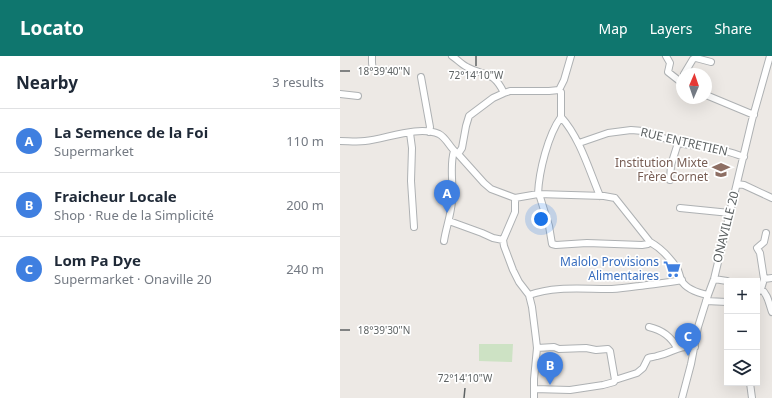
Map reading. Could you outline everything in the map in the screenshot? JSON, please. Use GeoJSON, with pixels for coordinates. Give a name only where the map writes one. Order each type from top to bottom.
{"type":"FeatureCollection","features":[{"type":"Feature","properties":{"kind":"street"},"geometry":{"type":"LineString","coordinates":[[372,56],[372,66],[374,70],[378,72]]}},
{"type":"Feature","properties":{"kind":"street"},"geometry":{"type":"LineString","coordinates":[[452,56],[468,68],[495,78],[504,93]]}},
{"type":"Feature","properties":{"kind":"street"},"geometry":{"type":"LineString","coordinates":[[571,56],[566,74],[559,90],[561,92],[561,117],[556,124],[549,141],[539,180],[539,194],[550,226],[552,244],[587,243],[642,245],[650,242]]}},
{"type":"Feature","properties":{"kind":"street"},"geometry":{"type":"LineString","coordinates":[[666,56],[670,63],[668,72],[676,78]]}},
{"type":"Feature","properties":{"kind":"street","name":"ONAVILLE 20"},"geometry":{"type":"LineString","coordinates":[[682,398],[695,347],[698,327],[714,279],[770,56]]}},
{"type":"Feature","properties":{"kind":"street"},"geometry":{"type":"LineString","coordinates":[[687,68],[693,58],[711,62]]}},
{"type":"Feature","properties":{"kind":"street"},"geometry":{"type":"LineString","coordinates":[[421,77],[430,132]]}},
{"type":"Feature","properties":{"kind":"street"},"geometry":{"type":"LineString","coordinates":[[444,241],[452,202],[452,160],[456,152],[462,148],[469,116],[493,98],[504,93],[518,90],[559,90]]}},
{"type":"Feature","properties":{"kind":"street"},"geometry":{"type":"LineString","coordinates":[[340,94],[358,96]]}},
{"type":"Feature","properties":{"kind":"street"},"geometry":{"type":"LineString","coordinates":[[712,98],[754,115]]}},
{"type":"Feature","properties":{"kind":"street"},"geometry":{"type":"LineString","coordinates":[[561,117],[579,144],[600,196]]}},
{"type":"Feature","properties":{"kind":"street","name":"RUE ENTRETIEN"},"geometry":{"type":"LineString","coordinates":[[579,144],[608,133],[631,130],[643,131],[678,143],[698,145],[744,156]]}},
{"type":"Feature","properties":{"kind":"street"},"geometry":{"type":"LineString","coordinates":[[340,141],[365,142],[420,131],[430,132],[442,136],[491,189],[515,198],[539,194],[600,196],[615,198],[650,242],[661,250],[678,269],[685,285],[707,298],[724,301]]}},
{"type":"Feature","properties":{"kind":"street"},"geometry":{"type":"LineString","coordinates":[[410,133],[412,148],[411,181],[414,227]]}},
{"type":"Feature","properties":{"kind":"street"},"geometry":{"type":"LineString","coordinates":[[670,180],[671,165],[678,143]]}},
{"type":"Feature","properties":{"kind":"street"},"geometry":{"type":"LineString","coordinates":[[738,184],[744,185],[772,198]]}},
{"type":"Feature","properties":{"kind":"street"},"geometry":{"type":"LineString","coordinates":[[515,198],[515,212],[503,240],[513,270],[519,282],[529,294],[532,307],[537,348],[534,398]]}},
{"type":"Feature","properties":{"kind":"street"},"geometry":{"type":"LineString","coordinates":[[680,208],[730,213]]}},
{"type":"Feature","properties":{"kind":"street"},"geometry":{"type":"LineString","coordinates":[[449,221],[493,238],[503,240]]}},
{"type":"Feature","properties":{"kind":"street"},"geometry":{"type":"LineString","coordinates":[[760,286],[764,279],[760,253],[757,248],[764,242],[766,233]]}},
{"type":"Feature","properties":{"kind":"street"},"geometry":{"type":"LineString","coordinates":[[764,279],[772,278]]}},
{"type":"Feature","properties":{"kind":"street"},"geometry":{"type":"LineString","coordinates":[[714,279],[724,281]]}},
{"type":"Feature","properties":{"kind":"street"},"geometry":{"type":"LineString","coordinates":[[529,294],[558,288],[613,289],[682,280]]}},
{"type":"Feature","properties":{"kind":"street"},"geometry":{"type":"LineString","coordinates":[[760,290],[763,291],[766,295],[772,312]]}},
{"type":"Feature","properties":{"kind":"street"},"geometry":{"type":"LineString","coordinates":[[649,327],[664,332],[677,348]]}},
{"type":"Feature","properties":{"kind":"street"},"geometry":{"type":"LineString","coordinates":[[537,348],[554,347],[559,349],[608,349],[610,351],[615,380]]}},
{"type":"Feature","properties":{"kind":"street"},"geometry":{"type":"LineString","coordinates":[[534,389],[570,390],[603,385],[637,372],[643,368],[648,358],[661,355],[677,348],[695,347]]}},
{"type":"Feature","properties":{"kind":"street"},"geometry":{"type":"LineString","coordinates":[[750,386],[752,398]]}},
{"type":"Feature","properties":{"kind":"green space"},"geometry":{"type":"Polygon","coordinates":[[[479,344],[513,344],[512,362],[479,361],[479,344]]]}},
{"type":"Feature","properties":{"kind":"place","name":"Institution Mixte Frère Cornet"},"geometry":{"type":"Point","coordinates":[721,170]}},
{"type":"Feature","properties":{"kind":"place","name":"La Semence de la Foi"},"geometry":{"type":"Point","coordinates":[447,213]}},
{"type":"Feature","properties":{"kind":"place","name":"Malolo Provisions Alimentaires"},"geometry":{"type":"Point","coordinates":[672,269]}},
{"type":"Feature","properties":{"kind":"place","name":"Lom Pa Dye"},"geometry":{"type":"Point","coordinates":[688,356]}},
{"type":"Feature","properties":{"kind":"place","name":"Fraicheur Locale"},"geometry":{"type":"Point","coordinates":[550,385]}}]}
